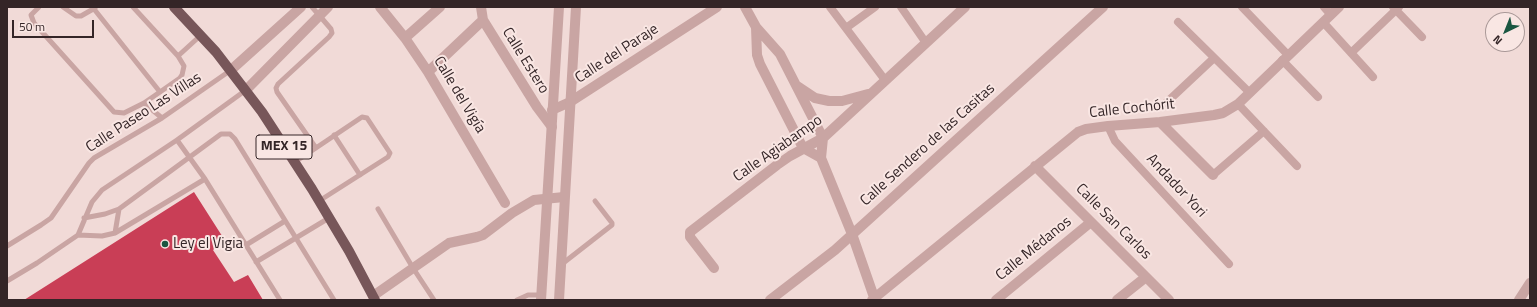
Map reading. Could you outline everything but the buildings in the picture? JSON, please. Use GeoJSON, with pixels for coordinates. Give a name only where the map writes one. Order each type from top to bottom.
{"type":"FeatureCollection","features":[{"type":"Feature","properties":{"kind":"main road","name":"MEX 15"},"geometry":{"type":"LineString","coordinates":[[174,7],[231,70],[246,90],[319,201],[374,298]]}},
{"type":"Feature","properties":{"kind":"street"},"geometry":{"type":"LineString","coordinates":[[231,70],[301,7]]}},
{"type":"Feature","properties":{"kind":"street"},"geometry":{"type":"LineString","coordinates":[[246,90],[328,7]]}},
{"type":"Feature","properties":{"kind":"street","name":"Calle del Vigía"},"geometry":{"type":"LineString","coordinates":[[380,7],[405,38],[428,72],[505,203]]}},
{"type":"Feature","properties":{"kind":"street"},"geometry":{"type":"LineString","coordinates":[[405,38],[440,7]]}},
{"type":"Feature","properties":{"kind":"street","name":"Calle Estero"},"geometry":{"type":"LineString","coordinates":[[481,7],[482,20],[536,107],[552,127]]}},
{"type":"Feature","properties":{"kind":"street"},"geometry":{"type":"LineString","coordinates":[[541,297],[559,7]]}},
{"type":"Feature","properties":{"kind":"street"},"geometry":{"type":"LineString","coordinates":[[559,300],[576,7]]}},
{"type":"Feature","properties":{"kind":"street","name":"Calle del Paraje"},"geometry":{"type":"LineString","coordinates":[[552,110],[570,102],[717,7]]}},
{"type":"Feature","properties":{"kind":"street"},"geometry":{"type":"LineString","coordinates":[[745,7],[756,27],[780,54],[822,138],[821,158],[852,234],[874,299]]}},
{"type":"Feature","properties":{"kind":"street"},"geometry":{"type":"LineString","coordinates":[[830,7],[885,80]]}},
{"type":"Feature","properties":{"kind":"street"},"geometry":{"type":"LineString","coordinates":[[846,28],[875,7]]}},
{"type":"Feature","properties":{"kind":"street"},"geometry":{"type":"LineString","coordinates":[[902,7],[926,43]]}},
{"type":"Feature","properties":{"kind":"street","name":"Calle Agiabampo"},"geometry":{"type":"LineString","coordinates":[[714,268],[690,237],[690,232],[777,165],[803,148],[822,138],[965,7]]}},
{"type":"Feature","properties":{"kind":"street","name":"Calle Sendero de las Casitas"},"geometry":{"type":"LineString","coordinates":[[770,300],[824,260],[1103,7]]}},
{"type":"Feature","properties":{"kind":"street"},"geometry":{"type":"LineString","coordinates":[[1242,7],[1318,97]]}},
{"type":"Feature","properties":{"kind":"street"},"geometry":{"type":"LineString","coordinates":[[1324,7],[1331,15]]}},
{"type":"Feature","properties":{"kind":"street","name":"Calle Cochórit"},"geometry":{"type":"LineString","coordinates":[[874,299],[1078,132],[1086,129],[1108,126],[1160,122],[1223,113],[1238,104],[1339,7]]}},
{"type":"Feature","properties":{"kind":"street"},"geometry":{"type":"LineString","coordinates":[[1351,54],[1396,8],[1422,37]]}},
{"type":"Feature","properties":{"kind":"street"},"geometry":{"type":"LineString","coordinates":[[428,72],[482,20]]}},
{"type":"Feature","properties":{"kind":"street"},"geometry":{"type":"LineString","coordinates":[[1178,22],[1250,93]]}},
{"type":"Feature","properties":{"kind":"street"},"geometry":{"type":"LineString","coordinates":[[1323,22],[1373,77]]}},
{"type":"Feature","properties":{"kind":"street"},"geometry":{"type":"LineString","coordinates":[[756,27],[757,55],[760,64],[803,148],[821,158]]}},
{"type":"Feature","properties":{"kind":"street"},"geometry":{"type":"LineString","coordinates":[[1166,103],[1214,58]]}},
{"type":"Feature","properties":{"kind":"street"},"geometry":{"type":"LineString","coordinates":[[795,83],[815,98],[829,101],[842,101],[870,94]]}},
{"type":"Feature","properties":{"kind":"street"},"geometry":{"type":"LineString","coordinates":[[1238,104],[1297,166]]}},
{"type":"Feature","properties":{"kind":"street"},"geometry":{"type":"LineString","coordinates":[[1160,122],[1213,175],[1264,131]]}},
{"type":"Feature","properties":{"kind":"street","name":"Andador Yori"},"geometry":{"type":"LineString","coordinates":[[1108,126],[1115,141],[1229,264]]}},
{"type":"Feature","properties":{"kind":"street","name":"Calle San Carlos"},"geometry":{"type":"LineString","coordinates":[[1035,166],[1169,300]]}},
{"type":"Feature","properties":{"kind":"street"},"geometry":{"type":"LineString","coordinates":[[374,298],[449,243],[477,237],[534,200],[564,197]]}},
{"type":"Feature","properties":{"kind":"street","name":"Calle Médanos"},"geometry":{"type":"LineString","coordinates":[[996,300],[1091,222]]}},
{"type":"Feature","properties":{"kind":"street"},"geometry":{"type":"LineString","coordinates":[[1116,300],[1146,277]]}},
{"type":"Feature","properties":{"kind":"street"},"geometry":{"type":"LineString","coordinates":[[1519,300],[1530,283]]}},
{"type":"Feature","properties":{"kind":"lane"},"geometry":{"type":"LineString","coordinates":[[39,7],[32,15],[34,23],[114,112],[124,113],[144,103],[180,78],[184,66],[178,56],[133,7]]}},
{"type":"Feature","properties":{"kind":"lane"},"geometry":{"type":"LineString","coordinates":[[63,7],[76,16],[81,16],[95,8],[160,92]]}},
{"type":"Feature","properties":{"kind":"lane"},"geometry":{"type":"LineString","coordinates":[[312,7],[331,29],[332,33],[278,84],[276,88],[277,92],[316,148]]}},
{"type":"Feature","properties":{"kind":"lane"},"geometry":{"type":"LineString","coordinates":[[178,56],[200,36]]}},
{"type":"Feature","properties":{"kind":"lane","name":"Calle Paseo Las Villas"},"geometry":{"type":"LineString","coordinates":[[7,246],[51,218],[94,158],[162,118],[231,70]]}},
{"type":"Feature","properties":{"kind":"lane"},"geometry":{"type":"LineString","coordinates":[[7,281],[37,263],[78,235],[92,202],[102,190],[177,140],[246,90]]}},
{"type":"Feature","properties":{"kind":"lane"},"geometry":{"type":"LineString","coordinates":[[144,103],[162,118]]}},
{"type":"Feature","properties":{"kind":"lane"},"geometry":{"type":"LineString","coordinates":[[294,162],[365,116],[390,153],[388,157],[319,201]]}},
{"type":"Feature","properties":{"kind":"lane"},"geometry":{"type":"LineString","coordinates":[[84,218],[105,214],[119,209],[221,134],[230,134],[235,139],[334,300]]}},
{"type":"Feature","properties":{"kind":"lane"},"geometry":{"type":"LineString","coordinates":[[334,135],[360,175]]}},
{"type":"Feature","properties":{"kind":"lane"},"geometry":{"type":"LineString","coordinates":[[177,140],[190,156],[205,179],[280,300]]}},
{"type":"Feature","properties":{"kind":"lane"},"geometry":{"type":"LineString","coordinates":[[78,235],[102,236],[115,233],[205,179]]}},
{"type":"Feature","properties":{"kind":"lane"},"geometry":{"type":"LineString","coordinates":[[561,265],[612,225],[595,201]]}},
{"type":"Feature","properties":{"kind":"lane"},"geometry":{"type":"LineString","coordinates":[[115,233],[119,209]]}},
{"type":"Feature","properties":{"kind":"lane"},"geometry":{"type":"LineString","coordinates":[[378,209],[434,300]]}},
{"type":"Feature","properties":{"kind":"lane"},"geometry":{"type":"LineString","coordinates":[[256,262],[329,218]]}},
{"type":"Feature","properties":{"kind":"lane"},"geometry":{"type":"LineString","coordinates":[[246,245],[285,221]]}},
{"type":"Feature","properties":{"kind":"lane"},"geometry":{"type":"LineString","coordinates":[[517,300],[528,295],[541,297]]}},
{"type":"Feature","properties":{"kind":"place","name":"Ley el Vigia"},"geometry":{"type":"Point","coordinates":[165,244]}}]}
